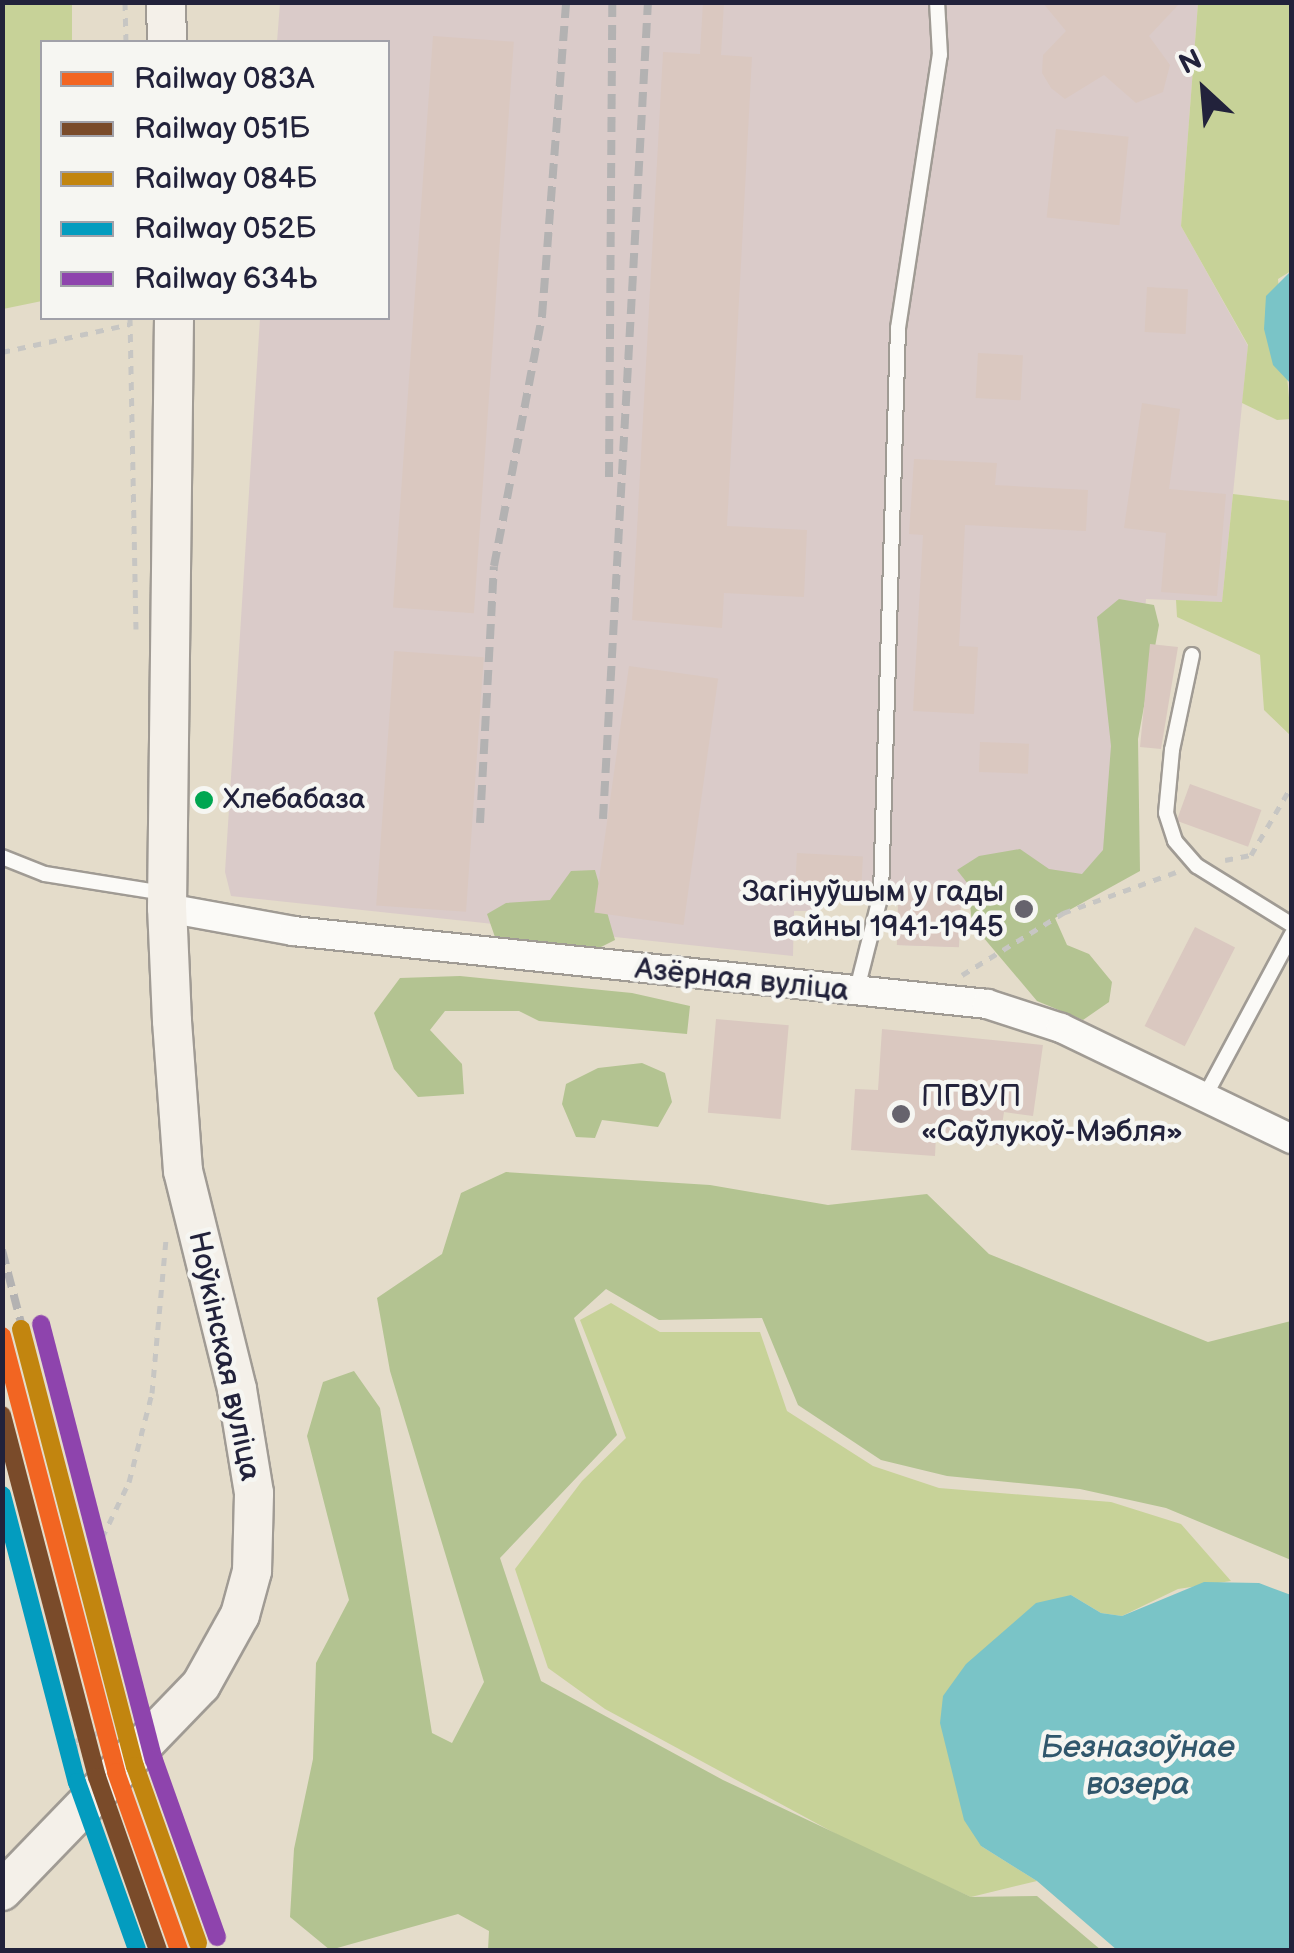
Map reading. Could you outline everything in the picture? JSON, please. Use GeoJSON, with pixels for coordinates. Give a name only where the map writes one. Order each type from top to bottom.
{"type":"FeatureCollection","features":[{"type":"Feature","properties":{"kind":"main road"},"geometry":{"type":"LineString","coordinates":[[166,2],[167,40]]}},
{"type":"Feature","properties":{"kind":"main road","name":"Ноўкінская вуліца"},"geometry":{"type":"LineString","coordinates":[[2,1891],[200,1685],[234,1628],[252,1570],[254,1493],[237,1389],[183,1171],[169,901],[174,320]]}},
{"type":"Feature","properties":{"kind":"street","name":"Азёрная вуліца"},"geometry":{"type":"LineString","coordinates":[[169,901],[293,931],[986,1004],[1061,1028],[1292,1138]]}},
{"type":"Feature","properties":{"kind":"lane"},"geometry":{"type":"LineString","coordinates":[[856,993],[881,894],[898,328],[940,55],[938,2]]}},
{"type":"Feature","properties":{"kind":"lane"},"geometry":{"type":"LineString","coordinates":[[1192,655],[1166,813],[1175,841],[1197,866],[1292,926]]}},
{"type":"Feature","properties":{"kind":"lane"},"geometry":{"type":"LineString","coordinates":[[2,857],[45,874],[169,901]]}},
{"type":"Feature","properties":{"kind":"lane"},"geometry":{"type":"LineString","coordinates":[[1204,1098],[1292,934]]}},
{"type":"Feature","properties":{"kind":"path"},"geometry":{"type":"LineString","coordinates":[[125,2],[126,40]]}},
{"type":"Feature","properties":{"kind":"path"},"geometry":{"type":"LineString","coordinates":[[2,352],[130,321],[136,632]]}},
{"type":"Feature","properties":{"kind":"path"},"geometry":{"type":"LineString","coordinates":[[926,999],[1063,914],[1197,866],[1251,854],[1292,784]]}},
{"type":"Feature","properties":{"kind":"path"},"geometry":{"type":"LineString","coordinates":[[78,1784],[75,1741],[128,1723],[136,1712],[102,1579],[102,1538],[129,1482],[152,1393],[166,1225]]}},
{"type":"Feature","properties":{"kind":"shaded area"},"geometry":{"type":"Polygon","coordinates":[[[280,3],[1198,3],[1181,226],[1248,346],[1222,602],[1146,599],[1126,860],[1103,876],[962,885],[959,947],[897,945],[898,898],[862,889],[814,896],[812,911],[794,911],[793,956],[231,896],[225,872],[260,320],[390,320],[390,40],[277,40],[280,3]]]}},
{"type":"Feature","properties":{"kind":"green space"},"geometry":{"type":"Polygon","coordinates":[[[3,2],[72,3],[72,40],[40,40],[40,301],[3,309],[3,2]]]}},
{"type":"Feature","properties":{"kind":"green space"},"geometry":{"type":"Polygon","coordinates":[[[1198,3],[1291,3],[1291,271],[1278,279],[1291,419],[1277,420],[1242,403],[1248,345],[1181,226],[1198,3]]]}},
{"type":"Feature","properties":{"kind":"green space"},"geometry":{"type":"Polygon","coordinates":[[[1233,494],[1291,501],[1291,736],[1264,710],[1260,655],[1177,617],[1176,600],[1222,602],[1233,494]]]}},
{"type":"Feature","properties":{"kind":"green space"},"geometry":{"type":"Polygon","coordinates":[[[1119,599],[1154,605],[1159,625],[1138,739],[1140,871],[1055,918],[1067,945],[1089,954],[1112,982],[1109,1002],[1083,1020],[1037,1001],[972,924],[968,884],[957,870],[979,856],[1020,849],[1049,869],[1082,874],[1103,850],[1111,746],[1097,617],[1119,599]]]}},
{"type":"Feature","properties":{"kind":"green space"},"geometry":{"type":"Polygon","coordinates":[[[595,870],[615,940],[599,948],[496,940],[487,914],[506,903],[550,900],[571,871],[595,870]]]}},
{"type":"Feature","properties":{"kind":"green space"},"geometry":{"type":"Polygon","coordinates":[[[460,976],[632,993],[690,1006],[687,1034],[539,1021],[519,1011],[445,1011],[430,1030],[462,1064],[464,1094],[418,1097],[394,1069],[374,1013],[400,978],[460,976]]]}},
{"type":"Feature","properties":{"kind":"green space"},"geometry":{"type":"Polygon","coordinates":[[[642,1063],[665,1073],[672,1102],[658,1127],[602,1120],[595,1138],[576,1137],[562,1104],[566,1084],[598,1068],[642,1063]]]}},
{"type":"Feature","properties":{"kind":"green space"},"geometry":{"type":"Polygon","coordinates":[[[506,1172],[710,1185],[828,1205],[927,1194],[989,1254],[1208,1342],[1291,1321],[1291,1560],[1166,1508],[1080,1489],[947,1476],[881,1460],[798,1405],[762,1318],[659,1320],[606,1289],[574,1318],[617,1435],[500,1558],[541,1681],[723,1780],[971,1897],[1037,1896],[1101,1950],[488,1950],[489,1931],[458,1914],[330,1950],[290,1917],[294,1849],[313,1759],[316,1663],[349,1600],[307,1436],[323,1382],[354,1371],[380,1408],[432,1733],[452,1743],[484,1682],[390,1371],[377,1298],[442,1254],[461,1193],[506,1172]]]}},
{"type":"Feature","properties":{"kind":"green space"},"geometry":{"type":"Polygon","coordinates":[[[611,1303],[660,1332],[760,1332],[787,1411],[873,1466],[939,1488],[1111,1502],[1181,1524],[1231,1581],[1178,1589],[1122,1616],[1101,1613],[1071,1595],[981,1846],[1037,1881],[971,1897],[864,1849],[605,1709],[548,1668],[515,1569],[582,1481],[626,1438],[580,1320],[611,1303]]]}},
{"type":"Feature","properties":{"kind":"water"},"geometry":{"type":"Polygon","coordinates":[[[1291,271],[1291,384],[1273,365],[1264,329],[1266,296],[1291,271]]]}},
{"type":"Feature","properties":{"kind":"water","name":"Безназоўнае возера"},"geometry":{"type":"Polygon","coordinates":[[[1204,1582],[1259,1583],[1291,1595],[1291,1950],[1117,1950],[1037,1881],[981,1846],[964,1820],[940,1723],[943,1696],[966,1664],[1036,1603],[1071,1595],[1101,1613],[1122,1616],[1204,1582]]]}},
{"type":"Feature","properties":{"kind":"building"},"geometry":{"type":"Polygon","coordinates":[[[703,2],[724,2],[721,55],[752,57],[727,526],[807,530],[804,597],[724,593],[722,628],[632,620],[663,52],[700,54],[703,2]]]}},
{"type":"Feature","properties":{"kind":"building"},"geometry":{"type":"Polygon","coordinates":[[[1042,2],[1181,2],[1149,36],[1170,65],[1163,92],[1136,103],[1104,75],[1065,99],[1051,88],[1042,73],[1043,55],[1066,31],[1042,2]]]}},
{"type":"Feature","properties":{"kind":"building"},"geometry":{"type":"Polygon","coordinates":[[[433,36],[514,42],[474,613],[393,608],[433,36]]]}},
{"type":"Feature","properties":{"kind":"building"},"geometry":{"type":"Polygon","coordinates":[[[1056,129],[1129,137],[1119,225],[1047,218],[1056,129]]]}},
{"type":"Feature","properties":{"kind":"building"},"geometry":{"type":"Polygon","coordinates":[[[1147,287],[1188,289],[1186,334],[1145,332],[1147,287]]]}},
{"type":"Feature","properties":{"kind":"building"},"geometry":{"type":"Polygon","coordinates":[[[978,353],[1023,355],[1021,400],[976,398],[978,353]]]}},
{"type":"Feature","properties":{"kind":"building"},"geometry":{"type":"Polygon","coordinates":[[[1142,403],[1180,409],[1169,489],[1226,494],[1217,596],[1161,592],[1166,533],[1124,528],[1142,403]]]}},
{"type":"Feature","properties":{"kind":"building"},"geometry":{"type":"Polygon","coordinates":[[[914,459],[997,463],[995,485],[1088,490],[1086,531],[965,525],[959,646],[978,647],[974,714],[913,711],[923,535],[909,534],[914,459]]]}},
{"type":"Feature","properties":{"kind":"building"},"geometry":{"type":"Polygon","coordinates":[[[1150,644],[1178,647],[1161,749],[1140,747],[1150,644]]]}},
{"type":"Feature","properties":{"kind":"building"},"geometry":{"type":"Polygon","coordinates":[[[394,651],[484,657],[466,912],[376,905],[394,651]]]}},
{"type":"Feature","properties":{"kind":"building"},"geometry":{"type":"Polygon","coordinates":[[[629,666],[718,679],[683,925],[594,913],[629,666]]]}},
{"type":"Feature","properties":{"kind":"building"},"geometry":{"type":"Polygon","coordinates":[[[980,742],[1029,744],[1028,774],[979,772],[980,742]]]}},
{"type":"Feature","properties":{"kind":"building"},"geometry":{"type":"Polygon","coordinates":[[[1190,784],[1261,810],[1248,847],[1177,821],[1190,784]]]}},
{"type":"Feature","properties":{"kind":"building"},"geometry":{"type":"Polygon","coordinates":[[[797,853],[863,856],[861,898],[795,895],[797,853]]]}},
{"type":"Feature","properties":{"kind":"building"},"geometry":{"type":"Polygon","coordinates":[[[899,883],[961,885],[959,947],[897,945],[899,883]]]}},
{"type":"Feature","properties":{"kind":"building"},"geometry":{"type":"Polygon","coordinates":[[[1195,927],[1235,947],[1185,1046],[1145,1026],[1195,927]]]}},
{"type":"Feature","properties":{"kind":"building"},"geometry":{"type":"Polygon","coordinates":[[[716,1019],[789,1025],[781,1119],[708,1113],[716,1019]]]}},
{"type":"Feature","properties":{"kind":"building"},"geometry":{"type":"Polygon","coordinates":[[[882,1029],[1043,1045],[1033,1116],[1004,1112],[999,1145],[936,1135],[935,1156],[851,1150],[855,1089],[878,1090],[882,1029]]]}},
{"type":"Feature","properties":{"kind":"railway"},"geometry":{"type":"LineString","coordinates":[[480,823],[494,566],[542,316],[566,2]]}},
{"type":"Feature","properties":{"kind":"railway"},"geometry":{"type":"LineString","coordinates":[[609,477],[612,2]]}},
{"type":"Feature","properties":{"kind":"railway"},"geometry":{"type":"LineString","coordinates":[[603,819],[648,2]]}},
{"type":"Feature","properties":{"kind":"railway"},"geometry":{"type":"LineString","coordinates":[[2,1250],[134,1756],[205,1950]]}},
{"type":"Feature","properties":{"kind":"rail line","name":"634Ь"},"geometry":{"type":"LineString","coordinates":[[41,1324],[154,1760],[217,1937]]}},
{"type":"Feature","properties":{"kind":"rail line","name":"084Б"},"geometry":{"type":"LineString","coordinates":[[21,1329],[135,1766],[198,1943]]}},
{"type":"Feature","properties":{"kind":"rail line","name":"083А"},"geometry":{"type":"LineString","coordinates":[[2,1336],[116,1772],[179,1950]]}},
{"type":"Feature","properties":{"kind":"rail line","name":"051Б"},"geometry":{"type":"LineString","coordinates":[[2,1415],[97,1777],[158,1950]]}},
{"type":"Feature","properties":{"kind":"rail line","name":"052Б"},"geometry":{"type":"LineString","coordinates":[[2,1495],[77,1782],[137,1950]]}},
{"type":"Feature","properties":{"kind":"place","name":"Хлебабаза"},"geometry":{"type":"Point","coordinates":[204,800]}},
{"type":"Feature","properties":{"kind":"place","name":"Загінуўшым у гады вайны 1941-1945"},"geometry":{"type":"Point","coordinates":[1024,909]}},
{"type":"Feature","properties":{"kind":"place","name":"ПГВУП «Саўлукоў-Мэбля»"},"geometry":{"type":"Point","coordinates":[901,1114]}}]}
